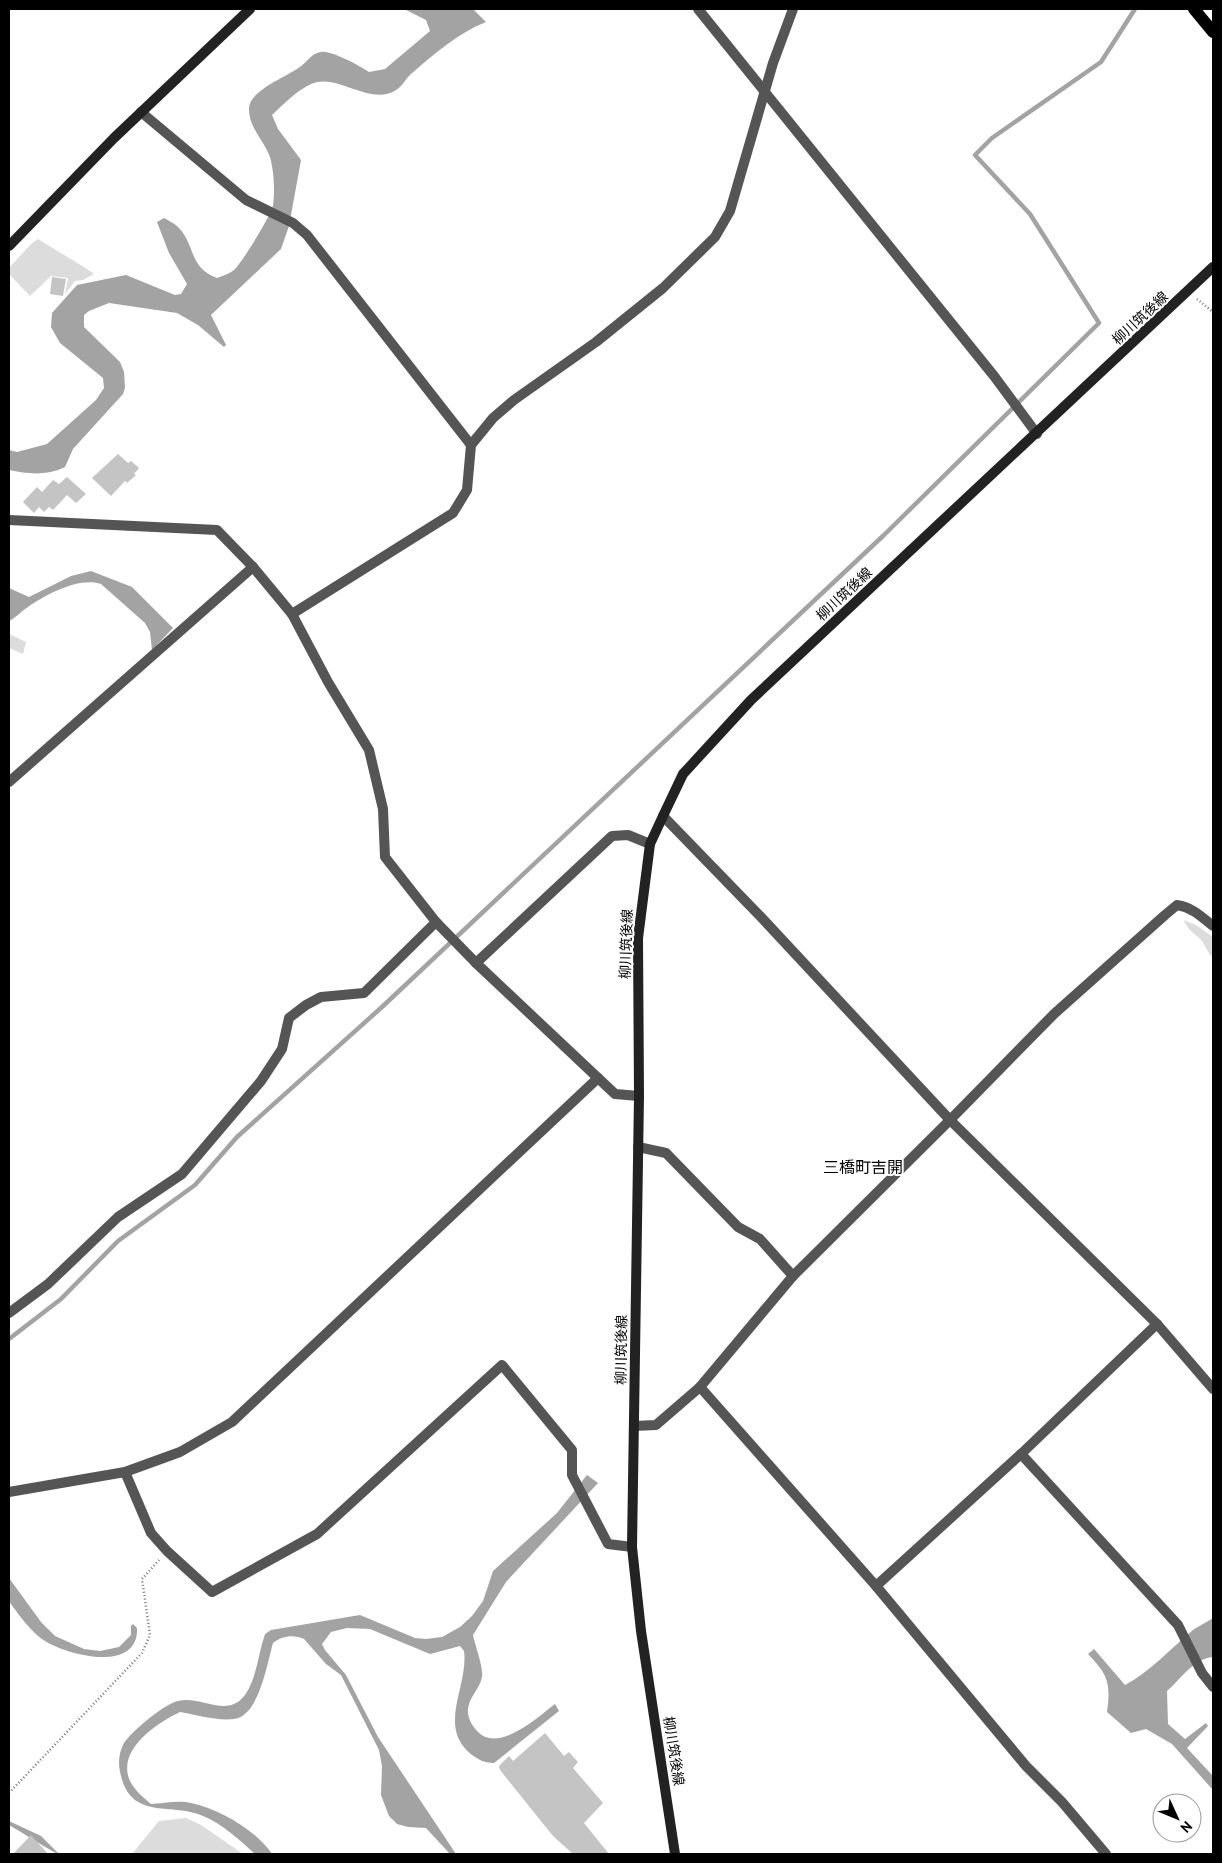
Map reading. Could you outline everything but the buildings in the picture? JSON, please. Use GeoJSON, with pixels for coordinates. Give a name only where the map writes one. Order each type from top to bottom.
{"type":"FeatureCollection","features":[{"type":"Feature","properties":{"kind":"main road"},"geometry":{"type":"LineString","coordinates":[[9,246],[40,212],[141,112],[250,9]]}},
{"type":"Feature","properties":{"kind":"main road"},"geometry":{"type":"LineString","coordinates":[[1197,12],[1213,32]]}},
{"type":"Feature","properties":{"kind":"main road","name":"柳川筑後線"},"geometry":{"type":"LineString","coordinates":[[675,1854],[641,1631],[632,1547],[639,1096],[638,938],[650,844],[683,774],[751,700],[1213,268]]}},
{"type":"Feature","properties":{"kind":"street"},"geometry":{"type":"LineString","coordinates":[[698,9],[994,376],[1037,434]]}},
{"type":"Feature","properties":{"kind":"street"},"geometry":{"type":"LineString","coordinates":[[292,614],[454,513],[468,490],[471,445],[493,418],[596,342],[663,288],[716,237],[730,211],[765,92],[793,9]]}},
{"type":"Feature","properties":{"kind":"street"},"geometry":{"type":"LineString","coordinates":[[141,112],[246,200],[269,213],[293,223],[307,235],[471,445]]}},
{"type":"Feature","properties":{"kind":"street"},"geometry":{"type":"LineString","coordinates":[[9,520],[217,530],[253,567],[292,614],[328,682],[369,750],[383,809],[385,857],[436,922],[476,963],[615,1094],[639,1096]]}},
{"type":"Feature","properties":{"kind":"street"},"geometry":{"type":"LineString","coordinates":[[9,782],[253,567]]}},
{"type":"Feature","properties":{"kind":"street"},"geometry":{"type":"LineString","coordinates":[[663,816],[950,1120],[1157,1324],[1213,1388]]}},
{"type":"Feature","properties":{"kind":"street"},"geometry":{"type":"LineString","coordinates":[[476,963],[612,836],[628,835],[650,844]]}},
{"type":"Feature","properties":{"kind":"street"},"geometry":{"type":"LineString","coordinates":[[634,1426],[656,1425],[700,1386],[794,1276],[1054,1014],[1177,905],[1193,910],[1213,926]]}},
{"type":"Feature","properties":{"kind":"street"},"geometry":{"type":"LineString","coordinates":[[9,1312],[48,1284],[118,1217],[182,1174],[261,1081],[282,1049],[289,1018],[306,1004],[321,997],[364,993],[436,922]]}},
{"type":"Feature","properties":{"kind":"street"},"geometry":{"type":"LineString","coordinates":[[9,1492],[124,1472],[180,1452],[232,1422],[598,1078]]}},
{"type":"Feature","properties":{"kind":"street"},"geometry":{"type":"LineString","coordinates":[[638,1147],[666,1153],[738,1227],[760,1240],[794,1276]]}},
{"type":"Feature","properties":{"kind":"street"},"geometry":{"type":"LineString","coordinates":[[876,1586],[1021,1454],[1157,1324]]}},
{"type":"Feature","properties":{"kind":"street"},"geometry":{"type":"LineString","coordinates":[[124,1472],[151,1533],[166,1551],[212,1592],[317,1534],[502,1365],[572,1450],[572,1476],[608,1544],[632,1547]]}},
{"type":"Feature","properties":{"kind":"street"},"geometry":{"type":"LineString","coordinates":[[700,1386],[876,1586],[1026,1766],[1062,1802],[1106,1854]]}},
{"type":"Feature","properties":{"kind":"street"},"geometry":{"type":"LineString","coordinates":[[1021,1454],[1178,1625],[1202,1673],[1213,1687]]}},
{"type":"Feature","properties":{"kind":"path"},"geometry":{"type":"LineString","coordinates":[[1188,291],[1213,312]]}},
{"type":"Feature","properties":{"kind":"path"},"geometry":{"type":"LineString","coordinates":[[9,1792],[142,1654],[150,1635],[142,1579],[166,1551]]}},
{"type":"Feature","properties":{"kind":"shaded area"},"geometry":{"type":"Polygon","coordinates":[[[404,9],[473,9],[486,22],[466,32],[428,59],[396,90],[386,94],[375,95],[332,82],[311,84],[300,90],[272,115],[278,129],[301,160],[289,226],[281,249],[211,315],[226,345],[224,347],[198,325],[177,313],[109,303],[89,311],[84,315],[84,327],[120,362],[124,372],[125,388],[123,394],[73,449],[65,467],[51,472],[37,473],[9,470],[9,450],[17,452],[47,444],[96,400],[104,388],[103,378],[60,343],[51,327],[52,313],[77,285],[126,275],[175,295],[181,294],[187,284],[169,253],[157,222],[164,218],[184,234],[201,268],[217,278],[234,270],[262,228],[271,211],[274,200],[274,181],[270,157],[251,122],[250,102],[262,90],[300,67],[312,56],[321,52],[338,56],[369,72],[385,69],[430,31],[426,20],[404,9]]]}},
{"type":"Feature","properties":{"kind":"shaded area"},"geometry":{"type":"Polygon","coordinates":[[[38,239],[94,274],[83,280],[75,281],[65,294],[68,278],[51,276],[30,296],[9,274],[9,268],[38,239]]]}},
{"type":"Feature","properties":{"kind":"shaded area"},"geometry":{"type":"Polygon","coordinates":[[[91,571],[132,587],[173,628],[152,650],[150,632],[145,623],[101,584],[92,582],[73,585],[54,592],[9,621],[9,588],[29,597],[71,576],[91,571]]]}},
{"type":"Feature","properties":{"kind":"shaded area"},"geometry":{"type":"Polygon","coordinates":[[[9,634],[26,642],[23,654],[9,648],[9,634]]]}},
{"type":"Feature","properties":{"kind":"shaded area"},"geometry":{"type":"Polygon","coordinates":[[[1184,920],[1196,925],[1213,937],[1213,958],[1202,941],[1189,929],[1184,920]]]}},
{"type":"Feature","properties":{"kind":"shaded area"},"geometry":{"type":"Polygon","coordinates":[[[587,1475],[598,1483],[506,1582],[473,1635],[481,1663],[482,1677],[469,1703],[468,1712],[471,1723],[478,1732],[487,1737],[507,1736],[529,1724],[555,1704],[559,1711],[494,1763],[482,1761],[472,1755],[462,1744],[456,1732],[456,1706],[464,1664],[464,1651],[460,1646],[430,1654],[370,1629],[347,1628],[331,1632],[322,1644],[346,1675],[378,1737],[456,1854],[450,1854],[426,1828],[397,1824],[389,1816],[381,1795],[382,1766],[379,1750],[341,1675],[326,1664],[304,1639],[292,1636],[284,1637],[273,1643],[261,1688],[250,1709],[243,1716],[234,1719],[221,1719],[180,1712],[150,1730],[141,1739],[129,1759],[127,1770],[132,1785],[151,1804],[186,1802],[213,1810],[247,1829],[272,1854],[255,1854],[237,1838],[210,1819],[191,1812],[144,1805],[134,1799],[126,1790],[119,1768],[119,1760],[122,1747],[128,1738],[165,1707],[178,1701],[196,1701],[222,1706],[238,1702],[249,1688],[255,1674],[265,1634],[271,1630],[360,1615],[415,1638],[442,1637],[460,1627],[472,1616],[483,1601],[493,1571],[557,1513],[587,1475]]]}},
{"type":"Feature","properties":{"kind":"shaded area"},"geometry":{"type":"Polygon","coordinates":[[[9,1578],[41,1622],[55,1636],[84,1649],[100,1651],[119,1647],[131,1635],[131,1626],[133,1624],[137,1628],[135,1642],[127,1651],[115,1656],[101,1657],[70,1652],[56,1647],[35,1633],[9,1601],[9,1578]]]}},
{"type":"Feature","properties":{"kind":"shaded area"},"geometry":{"type":"Polygon","coordinates":[[[1213,1618],[1213,1657],[1199,1661],[1167,1691],[1168,1724],[1185,1739],[1206,1723],[1208,1726],[1187,1748],[1213,1776],[1213,1790],[1172,1744],[1146,1729],[1131,1733],[1107,1712],[1108,1686],[1104,1674],[1088,1654],[1094,1649],[1125,1685],[1152,1666],[1193,1630],[1213,1618]]]}},
{"type":"Feature","properties":{"kind":"shaded area"},"geometry":{"type":"Polygon","coordinates":[[[186,1818],[201,1825],[243,1854],[132,1854],[159,1821],[186,1818]]]}},
{"type":"Feature","properties":{"kind":"shaded area"},"geometry":{"type":"Polygon","coordinates":[[[9,1821],[41,1836],[59,1854],[9,1825],[9,1821]]]}},
{"type":"Feature","properties":{"kind":"waterway"},"geometry":{"type":"LineString","coordinates":[[9,1339],[61,1299],[118,1241],[195,1185],[237,1137],[382,1007],[884,535],[1099,323],[1030,214],[975,155],[992,138],[1101,62],[1135,9]]}},
{"type":"Feature","properties":{"kind":"district","name":"三橋町吉開"},"geometry":{"type":"Point","coordinates":[863,1167]}}]}
